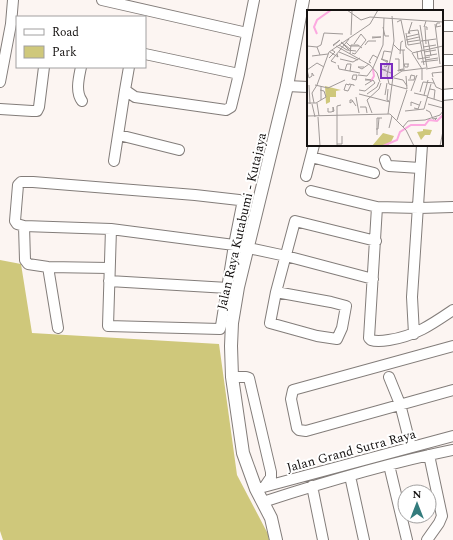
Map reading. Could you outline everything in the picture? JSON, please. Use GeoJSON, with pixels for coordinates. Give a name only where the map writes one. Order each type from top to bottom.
{"type":"FeatureCollection","features":[{"type":"Feature","properties":{"kind":"street"},"geometry":{"type":"LineString","coordinates":[[0,82],[14,25],[13,0]]}},
{"type":"Feature","properties":{"kind":"street"},"geometry":{"type":"LineString","coordinates":[[102,0],[247,33]]}},
{"type":"Feature","properties":{"kind":"street"},"geometry":{"type":"LineString","coordinates":[[125,90],[135,97],[226,110],[231,107],[254,0]]}},
{"type":"Feature","properties":{"kind":"street","name":"Jalan Raya Kutabumi - Kutajaya"},"geometry":{"type":"LineString","coordinates":[[276,540],[271,518],[263,502],[260,488],[243,453],[232,377],[232,323],[247,248],[287,86],[303,0]]}},
{"type":"Feature","properties":{"kind":"street"},"geometry":{"type":"LineString","coordinates":[[0,22],[14,25]]}},
{"type":"Feature","properties":{"kind":"street"},"geometry":{"type":"LineString","coordinates":[[146,54],[239,74]]}},
{"type":"Feature","properties":{"kind":"street"},"geometry":{"type":"LineString","coordinates":[[0,109],[32,112],[37,110],[39,107],[44,68]]}},
{"type":"Feature","properties":{"kind":"street"},"geometry":{"type":"LineString","coordinates":[[81,68],[78,96],[82,101]]}},
{"type":"Feature","properties":{"kind":"street"},"geometry":{"type":"LineString","coordinates":[[114,161],[129,68]]}},
{"type":"Feature","properties":{"kind":"street"},"geometry":{"type":"LineString","coordinates":[[287,86],[307,87]]}},
{"type":"Feature","properties":{"kind":"street"},"geometry":{"type":"LineString","coordinates":[[443,95],[453,94]]}},
{"type":"Feature","properties":{"kind":"street"},"geometry":{"type":"LineString","coordinates":[[119,135],[179,150]]}},
{"type":"Feature","properties":{"kind":"street"},"geometry":{"type":"LineString","coordinates":[[306,176],[314,146]]}},
{"type":"Feature","properties":{"kind":"street"},"geometry":{"type":"LineString","coordinates":[[414,334],[412,297],[422,146]]}},
{"type":"Feature","properties":{"kind":"street"},"geometry":{"type":"LineString","coordinates":[[311,157],[374,173]]}},
{"type":"Feature","properties":{"kind":"street"},"geometry":{"type":"LineString","coordinates":[[385,160],[386,164],[389,166],[420,168]]}},
{"type":"Feature","properties":{"kind":"street"},"geometry":{"type":"LineString","coordinates":[[111,229],[108,326],[220,329],[228,288],[234,245],[242,202],[238,200],[195,195],[33,182],[21,182],[17,187],[15,221],[17,224],[24,226],[111,229],[234,245],[286,256],[373,279]]}},
{"type":"Feature","properties":{"kind":"street"},"geometry":{"type":"LineString","coordinates":[[311,190],[377,206],[419,208],[453,207]]}},
{"type":"Feature","properties":{"kind":"street"},"geometry":{"type":"LineString","coordinates":[[377,206],[369,338],[377,341],[414,334],[453,310]]}},
{"type":"Feature","properties":{"kind":"street"},"geometry":{"type":"LineString","coordinates":[[276,292],[346,306],[342,328],[336,340],[271,324],[270,317],[276,292],[295,221],[376,241]]}},
{"type":"Feature","properties":{"kind":"street"},"geometry":{"type":"LineString","coordinates":[[24,226],[24,260],[28,264],[33,266],[48,267],[110,268]]}},
{"type":"Feature","properties":{"kind":"street"},"geometry":{"type":"LineString","coordinates":[[48,267],[58,328]]}},
{"type":"Feature","properties":{"kind":"street"},"geometry":{"type":"LineString","coordinates":[[110,281],[228,288]]}},
{"type":"Feature","properties":{"kind":"street"},"geometry":{"type":"LineString","coordinates":[[453,346],[293,390],[291,393],[296,425],[299,430],[302,431],[453,390]]}},
{"type":"Feature","properties":{"kind":"street"},"geometry":{"type":"LineString","coordinates":[[232,377],[249,378],[271,472],[271,477],[260,488]]}},
{"type":"Feature","properties":{"kind":"street"},"geometry":{"type":"LineString","coordinates":[[389,377],[400,404],[411,447]]}},
{"type":"Feature","properties":{"kind":"street","name":"Jalan Grand Sutra Raya"},"geometry":{"type":"LineString","coordinates":[[260,488],[453,436]]}},
{"type":"Feature","properties":{"kind":"street"},"geometry":{"type":"LineString","coordinates":[[263,502],[312,486],[428,455],[453,450]]}},
{"type":"Feature","properties":{"kind":"street"},"geometry":{"type":"LineString","coordinates":[[427,540],[442,520],[441,506],[428,455]]}},
{"type":"Feature","properties":{"kind":"street"},"geometry":{"type":"LineString","coordinates":[[389,465],[407,540]]}},
{"type":"Feature","properties":{"kind":"street"},"geometry":{"type":"LineString","coordinates":[[350,476],[364,540]]}},
{"type":"Feature","properties":{"kind":"street"},"geometry":{"type":"LineString","coordinates":[[312,486],[323,540]]}},
{"type":"Feature","properties":{"kind":"green space"},"geometry":{"type":"Polygon","coordinates":[[[0,260],[21,264],[32,333],[219,344],[237,475],[268,534],[269,540],[3,540],[0,531],[0,260]]]}}]}
